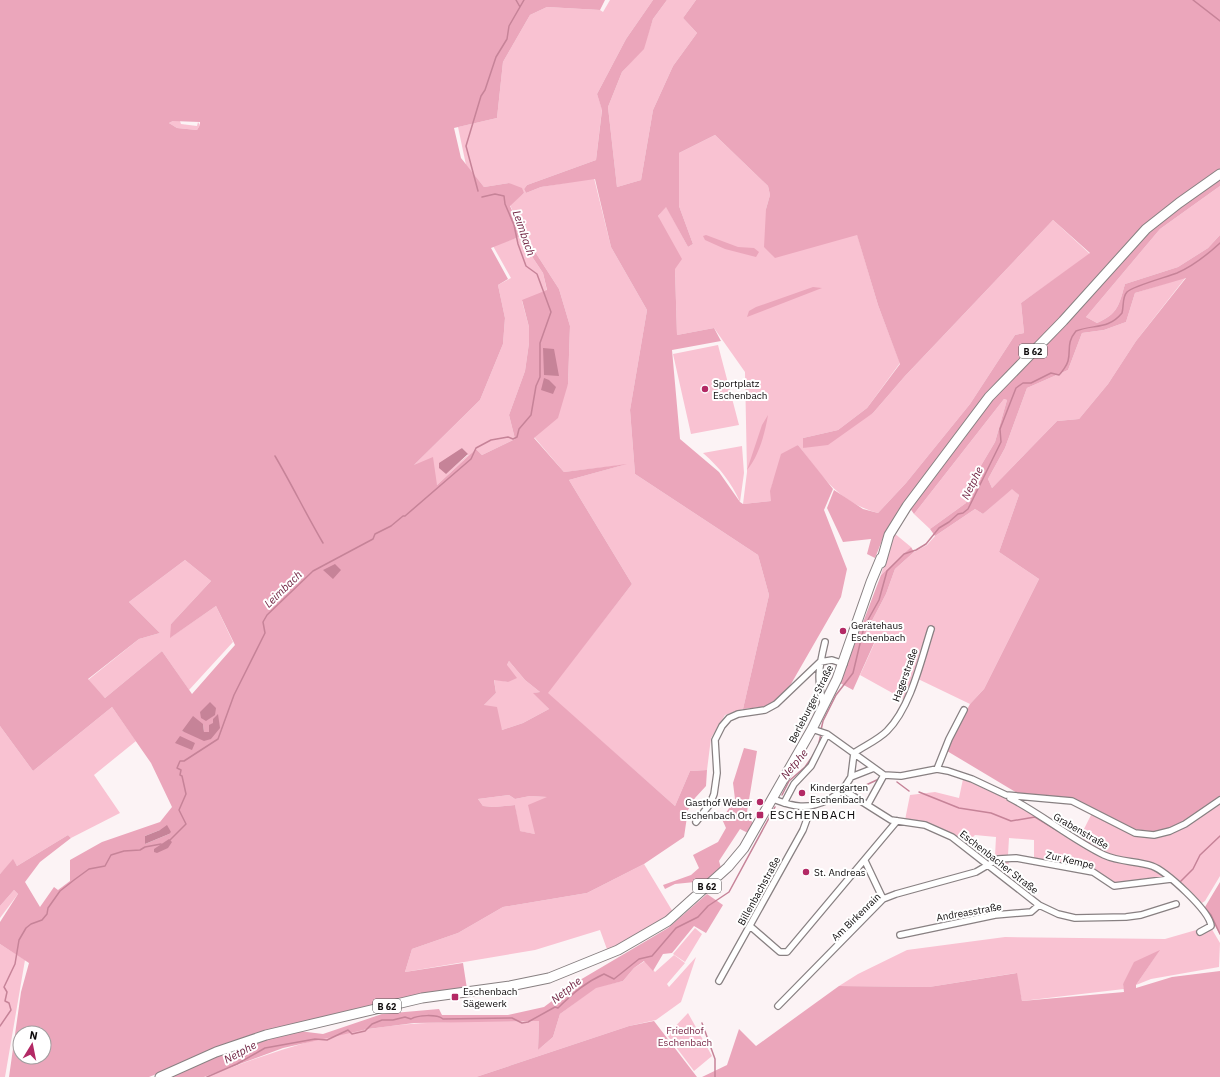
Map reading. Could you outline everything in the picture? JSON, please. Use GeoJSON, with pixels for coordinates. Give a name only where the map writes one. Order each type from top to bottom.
{"type":"FeatureCollection","features":[{"type":"Feature","properties":{"kind":"main road","name":"Berleburger Straße"},"geometry":{"type":"LineString","coordinates":[[160,1077],[210,1054],[266,1035],[422,998],[528,984],[549,978],[618,950],[668,921],[728,867],[744,848],[815,730],[824,705],[844,664],[862,610],[874,585],[889,535],[907,506],[989,397],[1064,321],[1108,269],[1146,230],[1179,203],[1220,174]]}},
{"type":"Feature","properties":{"kind":"street","name":"Hagerstraße"},"geometry":{"type":"LineString","coordinates":[[854,753],[885,733],[895,721],[908,697],[931,629]]}},
{"type":"Feature","properties":{"kind":"street"},"geometry":{"type":"LineString","coordinates":[[824,705],[818,683],[820,662],[825,642]]}},
{"type":"Feature","properties":{"kind":"street"},"geometry":{"type":"LineString","coordinates":[[696,822],[710,804],[716,789],[717,773],[715,740],[722,726],[730,718],[738,714],[765,710],[776,704],[820,662],[832,660],[844,664]]}},
{"type":"Feature","properties":{"kind":"street"},"geometry":{"type":"LineString","coordinates":[[937,769],[952,732],[964,710]]}},
{"type":"Feature","properties":{"kind":"street"},"geometry":{"type":"LineString","coordinates":[[815,730],[825,734],[884,775],[901,776],[937,769],[972,779],[1006,795],[1072,801],[1135,833],[1154,835],[1162,834],[1180,827],[1220,800]]}},
{"type":"Feature","properties":{"kind":"street"},"geometry":{"type":"LineString","coordinates":[[784,804],[794,784],[811,766],[825,734]]}},
{"type":"Feature","properties":{"kind":"street"},"geometry":{"type":"LineString","coordinates":[[773,799],[784,804],[806,807],[829,799],[842,791],[851,777],[854,753]]}},
{"type":"Feature","properties":{"kind":"street"},"geometry":{"type":"LineString","coordinates":[[851,777],[874,768]]}},
{"type":"Feature","properties":{"kind":"street"},"geometry":{"type":"LineString","coordinates":[[868,804],[884,775]]}},
{"type":"Feature","properties":{"kind":"street","name":"Eschenbacher Straße"},"geometry":{"type":"LineString","coordinates":[[842,791],[868,804],[887,817],[897,821],[925,825],[952,837],[1039,905],[1058,914],[1075,918],[1102,919],[1141,915],[1176,904]]}},
{"type":"Feature","properties":{"kind":"street","name":"Grabenstraße"},"geometry":{"type":"LineString","coordinates":[[1006,795],[1106,856],[1153,866],[1171,879],[1207,915],[1211,926],[1200,932]]}},
{"type":"Feature","properties":{"kind":"street","name":"Billenbachstraße"},"geometry":{"type":"LineString","coordinates":[[719,981],[803,830],[807,819],[806,807]]}},
{"type":"Feature","properties":{"kind":"street"},"geometry":{"type":"LineString","coordinates":[[750,926],[780,952],[787,952],[865,861],[897,821]]}},
{"type":"Feature","properties":{"kind":"street","name":"Zur Kempe"},"geometry":{"type":"LineString","coordinates":[[988,865],[998,859],[1016,858],[1093,872],[1114,886],[1171,879]]}},
{"type":"Feature","properties":{"kind":"street"},"geometry":{"type":"LineString","coordinates":[[865,861],[883,899]]}},
{"type":"Feature","properties":{"kind":"street","name":"Am Birkenrain"},"geometry":{"type":"LineString","coordinates":[[778,1006],[883,899],[976,872],[988,865]]}},
{"type":"Feature","properties":{"kind":"street","name":"Andreasstraße"},"geometry":{"type":"LineString","coordinates":[[900,935],[994,914],[1031,912],[1039,905]]}},
{"type":"Feature","properties":{"kind":"green space"},"geometry":{"type":"Polygon","coordinates":[[[610,0],[653,0],[626,39],[597,94],[602,109],[596,160],[527,185],[524,189],[526,193],[541,187],[594,178],[611,247],[647,310],[630,410],[635,474],[758,555],[769,595],[743,709],[725,715],[711,738],[707,770],[690,771],[675,806],[547,693],[632,584],[569,480],[623,465],[564,472],[534,437],[568,384],[570,326],[559,289],[521,230],[510,205],[524,193],[509,183],[484,187],[466,165],[458,127],[497,118],[503,62],[530,15],[547,7],[600,10],[603,12],[610,0]]]}},
{"type":"Feature","properties":{"kind":"green space"},"geometry":{"type":"Polygon","coordinates":[[[667,0],[696,0],[683,18],[697,33],[673,66],[653,110],[641,180],[617,187],[608,107],[622,72],[643,49],[653,19],[667,0]]]}},
{"type":"Feature","properties":{"kind":"green space"},"geometry":{"type":"Polygon","coordinates":[[[173,121],[180,121],[181,124],[197,126],[198,122],[200,125],[197,130],[177,128],[169,123],[173,121]]]}},
{"type":"Feature","properties":{"kind":"green space"},"geometry":{"type":"Polygon","coordinates":[[[715,135],[768,186],[770,195],[766,209],[857,234],[878,305],[900,363],[867,408],[838,430],[803,438],[803,448],[873,413],[905,376],[1053,220],[1090,254],[1021,303],[1024,333],[1015,335],[970,404],[906,483],[878,513],[852,502],[832,487],[798,445],[778,471],[772,485],[772,501],[743,504],[747,472],[745,372],[714,328],[677,335],[675,269],[658,216],[666,206],[688,247],[693,244],[679,206],[679,153],[715,135]]]}},
{"type":"Feature","properties":{"kind":"green space"},"geometry":{"type":"Polygon","coordinates":[[[1220,186],[1220,235],[1208,248],[1178,267],[1125,284],[1117,308],[1104,320],[1097,323],[1086,317],[1160,229],[1220,186]]]}},
{"type":"Feature","properties":{"kind":"green space"},"geometry":{"type":"Polygon","coordinates":[[[519,237],[543,273],[547,291],[522,301],[529,327],[529,343],[525,371],[509,415],[515,439],[482,455],[476,449],[437,485],[413,466],[480,400],[503,344],[505,318],[498,285],[511,278],[493,246],[519,237]],[[462,448],[445,474],[468,455],[462,448]]]}},
{"type":"Feature","properties":{"kind":"green space"},"geometry":{"type":"Polygon","coordinates":[[[1186,277],[1136,341],[1108,384],[1079,419],[1057,421],[992,488],[988,479],[1005,448],[1027,388],[1068,370],[1082,333],[1104,330],[1126,322],[1135,293],[1186,277]]]}},
{"type":"Feature","properties":{"kind":"green space","name":"Sportplatz Eschenbach"},"geometry":{"type":"Polygon","coordinates":[[[718,345],[739,425],[691,434],[673,354],[718,345]]]}},
{"type":"Feature","properties":{"kind":"green space"},"geometry":{"type":"Polygon","coordinates":[[[1004,399],[1007,400],[995,442],[976,474],[966,503],[930,529],[914,514],[1004,399]]]}},
{"type":"Feature","properties":{"kind":"green space"},"geometry":{"type":"Polygon","coordinates":[[[742,446],[744,473],[740,502],[733,488],[715,464],[703,453],[742,446]]]}},
{"type":"Feature","properties":{"kind":"green space"},"geometry":{"type":"Polygon","coordinates":[[[1012,488],[1019,495],[999,552],[1039,579],[984,689],[970,704],[916,678],[905,700],[860,675],[875,642],[865,634],[886,594],[895,569],[914,552],[927,545],[935,536],[975,509],[983,514],[1012,488]]]}},
{"type":"Feature","properties":{"kind":"green space"},"geometry":{"type":"Polygon","coordinates":[[[894,533],[911,547],[881,575],[894,533]]]}},
{"type":"Feature","properties":{"kind":"green space"},"geometry":{"type":"Polygon","coordinates":[[[185,560],[211,581],[171,624],[171,637],[216,606],[233,642],[189,690],[162,651],[105,698],[88,680],[139,639],[160,633],[129,602],[185,560]]]}},
{"type":"Feature","properties":{"kind":"green space"},"geometry":{"type":"Polygon","coordinates":[[[509,661],[525,680],[540,692],[534,693],[549,709],[523,723],[502,730],[484,705],[496,693],[494,679],[508,682],[507,665],[509,661]]]}},
{"type":"Feature","properties":{"kind":"green space"},"geometry":{"type":"Polygon","coordinates":[[[112,707],[136,741],[94,775],[120,813],[71,838],[68,835],[17,866],[13,860],[0,874],[0,726],[33,771],[112,707]]]}},
{"type":"Feature","properties":{"kind":"green space"},"geometry":{"type":"Polygon","coordinates":[[[963,779],[1005,798],[1105,857],[1153,868],[1168,878],[1115,885],[1093,870],[1034,859],[1034,840],[1009,838],[1008,855],[995,856],[996,837],[975,835],[966,844],[953,836],[905,820],[910,795],[935,792],[959,798],[963,779]]]}},
{"type":"Feature","properties":{"kind":"green space"},"geometry":{"type":"Polygon","coordinates":[[[509,795],[515,799],[530,796],[549,797],[535,834],[519,831],[515,805],[494,807],[483,806],[478,799],[509,795]]]}},
{"type":"Feature","properties":{"kind":"green space"},"geometry":{"type":"Polygon","coordinates":[[[1220,802],[1220,876],[1205,901],[1202,903],[1173,877],[1149,863],[1104,853],[1079,839],[1094,809],[1220,802]]]}},
{"type":"Feature","properties":{"kind":"green space"},"geometry":{"type":"Polygon","coordinates":[[[998,860],[1009,860],[1007,876],[997,868],[995,864],[998,860]]]}},
{"type":"Feature","properties":{"kind":"green space"},"geometry":{"type":"Polygon","coordinates":[[[644,864],[673,912],[608,952],[600,930],[535,950],[405,972],[412,949],[458,933],[503,907],[587,893],[644,864]]]}},
{"type":"Feature","properties":{"kind":"green space"},"geometry":{"type":"Polygon","coordinates":[[[14,890],[18,894],[0,918],[0,906],[14,890]]]}},
{"type":"Feature","properties":{"kind":"green space"},"geometry":{"type":"Polygon","coordinates":[[[1210,926],[1220,943],[1219,967],[1151,979],[1136,985],[1159,951],[1123,984],[1124,989],[1022,1001],[1016,973],[929,987],[839,986],[858,974],[907,950],[1005,937],[1165,939],[1210,926]]]}},
{"type":"Feature","properties":{"kind":"green space"},"geometry":{"type":"Polygon","coordinates":[[[695,928],[702,934],[685,962],[673,954],[695,928]]]}},
{"type":"Feature","properties":{"kind":"green space"},"geometry":{"type":"Polygon","coordinates":[[[0,944],[25,960],[14,1025],[12,1025],[12,1036],[5,1077],[0,1077],[0,944]]]}},
{"type":"Feature","properties":{"kind":"green space"},"geometry":{"type":"Polygon","coordinates":[[[674,955],[685,963],[667,984],[669,987],[696,957],[681,1002],[656,1020],[629,1026],[476,1077],[204,1077],[285,1049],[327,1037],[369,1029],[411,1024],[539,1021],[538,1050],[553,1037],[560,1014],[596,987],[623,981],[634,968],[645,961],[655,972],[674,955]]]}},
{"type":"Feature","properties":{"kind":"green space","name":"Friedhof Eschenbach"},"geometry":{"type":"Polygon","coordinates":[[[688,1013],[712,1056],[694,1071],[667,1035],[688,1013]]]}},
{"type":"Feature","properties":{"kind":"shaded area"},"geometry":{"type":"Polygon","coordinates":[[[0,0],[605,0],[600,10],[547,7],[530,15],[503,62],[497,118],[454,128],[461,158],[484,187],[509,183],[522,188],[524,193],[510,206],[521,230],[559,289],[570,326],[568,384],[558,418],[534,438],[564,472],[627,464],[569,480],[632,584],[548,693],[675,806],[690,771],[707,770],[706,786],[695,798],[688,810],[684,837],[644,864],[587,893],[503,907],[458,933],[412,949],[405,972],[463,963],[467,989],[252,1036],[149,1077],[9,1077],[12,1056],[12,1065],[52,1065],[52,1025],[16,1025],[21,992],[29,963],[0,944],[0,922],[18,894],[14,890],[0,906],[0,874],[13,859],[17,866],[68,835],[71,838],[40,862],[25,882],[40,907],[54,887],[58,890],[70,881],[70,860],[102,842],[160,822],[172,807],[151,763],[112,707],[33,771],[0,726],[0,0]],[[173,121],[169,123],[177,128],[197,130],[200,125],[200,122],[173,121]],[[519,237],[491,248],[508,279],[498,285],[505,318],[503,344],[480,400],[414,465],[433,457],[437,485],[476,449],[482,455],[515,439],[509,415],[525,371],[529,343],[529,327],[522,300],[547,290],[543,273],[519,237]],[[185,560],[129,602],[160,633],[139,639],[88,679],[105,698],[162,651],[192,694],[235,645],[216,606],[170,638],[171,624],[211,581],[185,560]],[[509,661],[507,665],[517,678],[508,682],[494,680],[496,693],[484,705],[497,707],[502,730],[523,723],[549,709],[533,693],[540,692],[525,680],[509,661]],[[214,723],[209,732],[204,733],[203,724],[182,731],[211,739],[214,723]],[[509,795],[478,799],[483,806],[494,807],[515,805],[520,831],[535,834],[528,805],[547,797],[530,796],[515,799],[509,795]],[[160,830],[145,836],[145,844],[169,834],[160,830]]]}},
{"type":"Feature","properties":{"kind":"shaded area"},"geometry":{"type":"Polygon","coordinates":[[[653,0],[667,0],[653,19],[644,49],[622,72],[608,107],[617,187],[641,180],[653,110],[673,66],[697,33],[683,18],[696,0],[1220,0],[1220,172],[1157,223],[1220,180],[1220,186],[1160,229],[1086,317],[1097,323],[1104,320],[1117,308],[1125,284],[1178,267],[1208,248],[1220,235],[1220,798],[1176,829],[1156,832],[1134,829],[1073,798],[1019,794],[947,751],[953,736],[970,704],[984,689],[1039,579],[999,552],[1019,495],[1012,489],[983,514],[975,509],[935,536],[930,529],[966,503],[976,474],[995,442],[1007,400],[1004,399],[914,514],[905,501],[885,533],[875,558],[867,554],[871,539],[843,542],[827,508],[834,490],[863,509],[878,513],[906,483],[970,404],[1015,335],[1024,333],[1021,303],[1090,253],[1053,220],[905,376],[873,413],[828,445],[803,448],[803,438],[838,430],[867,408],[900,364],[878,305],[857,235],[775,258],[764,247],[766,209],[770,195],[768,186],[715,135],[679,153],[679,206],[693,244],[688,247],[666,207],[658,216],[682,259],[675,269],[677,335],[714,328],[721,341],[672,350],[680,439],[719,472],[743,504],[771,501],[770,491],[781,454],[798,445],[833,489],[824,510],[847,569],[841,597],[791,684],[777,702],[770,706],[743,709],[769,595],[758,555],[635,474],[630,410],[647,310],[611,247],[595,179],[541,187],[526,193],[524,189],[527,185],[596,160],[602,110],[597,94],[626,39],[653,0]],[[1186,278],[1135,293],[1126,322],[1104,330],[1082,333],[1068,370],[1027,388],[1005,448],[988,479],[992,488],[1057,421],[1079,419],[1108,384],[1136,341],[1186,278]]]}},
{"type":"Feature","properties":{"kind":"shaded area"},"geometry":{"type":"Polygon","coordinates":[[[706,235],[738,247],[754,248],[759,252],[756,257],[725,249],[705,240],[703,236],[706,235]]]}},
{"type":"Feature","properties":{"kind":"shaded area"},"geometry":{"type":"Polygon","coordinates":[[[813,287],[822,288],[747,317],[749,311],[756,307],[813,287]]]}},
{"type":"Feature","properties":{"kind":"shaded area"},"geometry":{"type":"Polygon","coordinates":[[[543,348],[554,349],[559,376],[544,375],[543,348]]]}},
{"type":"Feature","properties":{"kind":"shaded area"},"geometry":{"type":"Polygon","coordinates":[[[544,378],[549,380],[556,387],[553,394],[541,390],[544,378]]]}},
{"type":"Feature","properties":{"kind":"shaded area"},"geometry":{"type":"Polygon","coordinates":[[[768,415],[761,444],[755,458],[747,470],[762,425],[768,415]]]}},
{"type":"Feature","properties":{"kind":"shaded area"},"geometry":{"type":"Polygon","coordinates":[[[462,448],[468,454],[446,474],[439,468],[439,463],[462,448]]]}},
{"type":"Feature","properties":{"kind":"shaded area"},"geometry":{"type":"Polygon","coordinates":[[[911,547],[914,552],[895,569],[886,594],[865,634],[875,641],[853,690],[840,683],[881,575],[911,547]]]}},
{"type":"Feature","properties":{"kind":"shaded area"},"geometry":{"type":"Polygon","coordinates":[[[335,564],[341,570],[333,579],[323,570],[335,564]]]}},
{"type":"Feature","properties":{"kind":"shaded area"},"geometry":{"type":"Polygon","coordinates":[[[210,702],[216,708],[215,715],[206,721],[201,718],[200,712],[210,702]]]}},
{"type":"Feature","properties":{"kind":"shaded area"},"geometry":{"type":"Polygon","coordinates":[[[218,714],[220,728],[211,739],[204,741],[182,731],[193,716],[203,724],[204,732],[209,732],[209,725],[213,723],[213,719],[218,714]]]}},
{"type":"Feature","properties":{"kind":"shaded area"},"geometry":{"type":"Polygon","coordinates":[[[180,736],[195,743],[192,750],[175,743],[180,736]]]}},
{"type":"Feature","properties":{"kind":"shaded area"},"geometry":{"type":"Polygon","coordinates":[[[744,748],[757,751],[747,812],[754,826],[748,833],[740,829],[719,861],[721,868],[699,889],[695,882],[675,884],[665,889],[663,885],[691,875],[699,868],[693,855],[718,842],[726,828],[722,819],[735,799],[733,783],[744,748]]]}},
{"type":"Feature","properties":{"kind":"shaded area"},"geometry":{"type":"Polygon","coordinates":[[[167,825],[171,832],[169,834],[145,844],[145,836],[160,830],[167,825]]]}},
{"type":"Feature","properties":{"kind":"shaded area"},"geometry":{"type":"Polygon","coordinates":[[[169,839],[172,842],[168,848],[157,853],[154,852],[154,849],[169,839]]]}},
{"type":"Feature","properties":{"kind":"shaded area"},"geometry":{"type":"Polygon","coordinates":[[[1220,882],[1220,935],[1205,907],[1220,882]]]}},
{"type":"Feature","properties":{"kind":"shaded area"},"geometry":{"type":"Polygon","coordinates":[[[707,894],[723,905],[706,933],[694,926],[672,953],[663,954],[653,971],[644,961],[634,968],[623,981],[596,988],[560,1014],[553,1037],[538,1050],[539,1021],[414,1023],[368,1029],[283,1048],[204,1077],[168,1077],[187,1067],[261,1040],[299,1031],[323,1034],[382,1014],[439,1009],[442,1015],[508,1015],[544,1007],[580,980],[668,928],[707,894]]]}},
{"type":"Feature","properties":{"kind":"shaded area"},"geometry":{"type":"Polygon","coordinates":[[[1160,950],[1136,985],[1136,988],[1172,977],[1220,971],[1220,1077],[702,1077],[727,1065],[739,1029],[756,1046],[839,986],[929,987],[1017,973],[1022,1001],[1124,992],[1123,984],[1134,962],[1160,950]]]}},
{"type":"Feature","properties":{"kind":"shaded area"},"geometry":{"type":"Polygon","coordinates":[[[654,1021],[697,1077],[476,1077],[629,1026],[654,1021]]]}},
{"type":"Feature","properties":{"kind":"waterway","name":"Leimbach"},"geometry":{"type":"LineString","coordinates":[[516,0],[520,7]]}},
{"type":"Feature","properties":{"kind":"waterway","name":"Leimbach"},"geometry":{"type":"LineString","coordinates":[[478,191],[466,146],[481,96],[485,90],[496,57],[507,39],[509,26],[524,0]]}},
{"type":"Feature","properties":{"kind":"waterway"},"geometry":{"type":"LineString","coordinates":[[1193,0],[1220,21]]}},
{"type":"Feature","properties":{"kind":"waterway","name":"Leimbach"},"geometry":{"type":"LineString","coordinates":[[168,842],[186,824],[179,810],[186,794],[182,776],[180,775],[181,770],[177,768],[180,761],[184,761],[218,739],[234,695],[265,633],[263,622],[267,615],[313,571],[373,539],[375,534],[391,526],[405,516],[471,459],[476,448],[491,440],[508,437],[513,439],[517,437],[519,429],[531,415],[536,386],[540,377],[540,343],[551,312],[537,274],[526,266],[518,244],[514,225],[505,204],[504,196],[495,194],[482,197]]}},
{"type":"Feature","properties":{"kind":"waterway","name":"Netphe"},"geometry":{"type":"LineString","coordinates":[[821,730],[823,721],[836,695],[853,673],[864,627],[879,600],[887,571],[904,554],[916,550],[926,544],[939,528],[958,514],[963,513],[968,509],[1001,442],[1000,429],[1016,388],[1023,383],[1031,383],[1051,373],[1059,375],[1067,363],[1071,339],[1076,331],[1111,322],[1122,313],[1125,294],[1127,292],[1136,287],[1172,275],[1189,267],[1220,243]]}},
{"type":"Feature","properties":{"kind":"waterway"},"geometry":{"type":"LineString","coordinates":[[275,456],[323,543]]}},
{"type":"Feature","properties":{"kind":"waterway","name":"Netphe"},"geometry":{"type":"LineString","coordinates":[[782,795],[789,781],[805,767],[812,757],[818,747],[821,734]]}},
{"type":"Feature","properties":{"kind":"waterway"},"geometry":{"type":"LineString","coordinates":[[853,791],[879,779]]}},
{"type":"Feature","properties":{"kind":"waterway"},"geometry":{"type":"LineString","coordinates":[[897,782],[909,791]]}},
{"type":"Feature","properties":{"kind":"waterway"},"geometry":{"type":"LineString","coordinates":[[919,792],[959,808],[991,813],[1011,821],[1035,817],[1058,831]]}},
{"type":"Feature","properties":{"kind":"waterway","name":"Netphe"},"geometry":{"type":"LineString","coordinates":[[207,1077],[237,1064],[265,1048],[315,1039],[327,1040],[348,1030],[352,1034],[365,1031],[372,1024],[382,1020],[393,1020],[405,1017],[411,1019],[436,1016],[443,1019],[512,1018],[522,1023],[528,1022],[555,1007],[558,1008],[580,988],[597,977],[604,974],[614,979],[639,959],[652,956],[676,928],[698,917],[708,906],[729,892],[775,807]]}},
{"type":"Feature","properties":{"kind":"waterway"},"geometry":{"type":"LineString","coordinates":[[1178,884],[1193,869],[1200,855],[1220,836]]}},
{"type":"Feature","properties":{"kind":"waterway","name":"Leimbach"},"geometry":{"type":"LineString","coordinates":[[0,1026],[11,1010],[9,1003],[5,1001],[7,992],[4,987],[15,964],[19,940],[26,928],[31,924],[42,920],[47,914],[48,908],[60,891],[89,869],[105,866],[111,855],[124,851],[140,850],[145,847],[161,844]]}},
{"type":"Feature","properties":{"kind":"waterway"},"geometry":{"type":"LineString","coordinates":[[1205,908],[1211,915],[1220,934]]}},
{"type":"Feature","properties":{"kind":"waterway"},"geometry":{"type":"LineString","coordinates":[[702,1023],[715,1059],[715,1077]]}},
{"type":"Feature","properties":{"kind":"place","name":"Sportplatz Eschenbach"},"geometry":{"type":"Point","coordinates":[705,389]}},
{"type":"Feature","properties":{"kind":"place","name":"Gerätehaus Eschenbach"},"geometry":{"type":"Point","coordinates":[843,631]}},
{"type":"Feature","properties":{"kind":"place","name":"Kindergarten Eschenbach"},"geometry":{"type":"Point","coordinates":[802,793]}},
{"type":"Feature","properties":{"kind":"place","name":"Gasthof Weber"},"geometry":{"type":"Point","coordinates":[760,802]}},
{"type":"Feature","properties":{"kind":"place","name":"Eschenbach Ort"},"geometry":{"type":"Point","coordinates":[760,815]}},
{"type":"Feature","properties":{"kind":"place","name":"St. Andreas"},"geometry":{"type":"Point","coordinates":[806,872]}},
{"type":"Feature","properties":{"kind":"place","name":"Eschenbach Sägewerk"},"geometry":{"type":"Point","coordinates":[455,997]}},
{"type":"Feature","properties":{"kind":"district","name":"ESCHENBACH"},"geometry":{"type":"Point","coordinates":[813,814]}}]}
